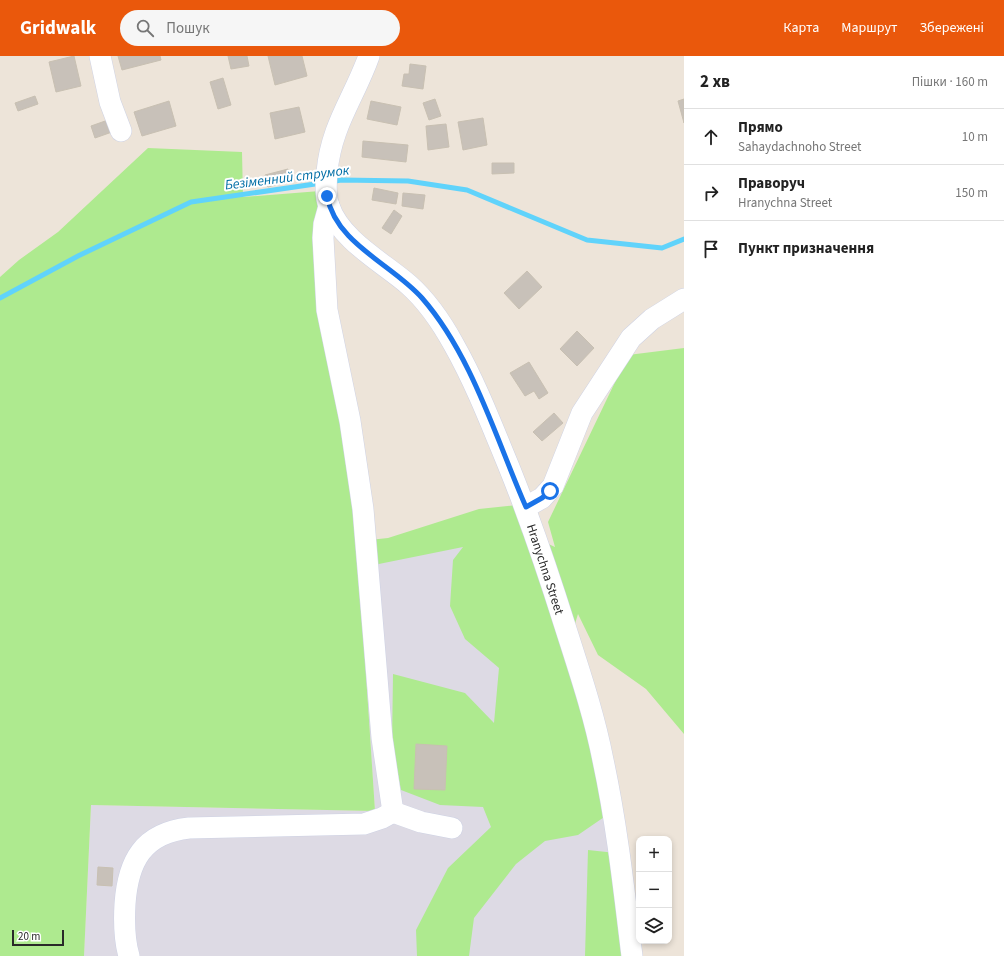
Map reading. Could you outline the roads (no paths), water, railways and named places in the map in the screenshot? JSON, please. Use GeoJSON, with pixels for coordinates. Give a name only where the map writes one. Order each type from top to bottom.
{"type":"FeatureCollection","features":[{"type":"Feature","properties":{"kind":"street"},"geometry":{"type":"LineString","coordinates":[[100,56],[110,102],[120,131]]}},
{"type":"Feature","properties":{"kind":"street","name":"Hranychna Street"},"geometry":{"type":"LineString","coordinates":[[369,56],[332,140],[326,188],[329,206],[337,222],[352,238],[410,286],[422,298],[440,322],[471,378],[526,507],[594,717],[608,782],[619,848],[632,956]]}},
{"type":"Feature","properties":{"kind":"street"},"geometry":{"type":"LineString","coordinates":[[329,206],[324,224],[323,238],[326,304],[350,421],[362,509],[382,738],[393,812]]}},
{"type":"Feature","properties":{"kind":"street"},"geometry":{"type":"LineString","coordinates":[[526,507],[542,498],[553,486],[582,413],[632,338],[652,319],[684,299]]}},
{"type":"Feature","properties":{"kind":"street"},"geometry":{"type":"LineString","coordinates":[[129,956],[125,914],[129,875],[136,858],[142,850],[160,835],[169,831],[189,828],[364,824],[382,818],[393,812],[421,822],[452,828]]}},
{"type":"Feature","properties":{"kind":"waterway","name":"Безіменний струмок"},"geometry":{"type":"LineString","coordinates":[[330,182],[341,180],[408,181],[467,190],[587,240],[662,248],[684,239]]}},
{"type":"Feature","properties":{"kind":"waterway","name":"Безіменний струмок"},"geometry":{"type":"LineString","coordinates":[[0,298],[78,256],[191,202],[322,183]]}}]}
